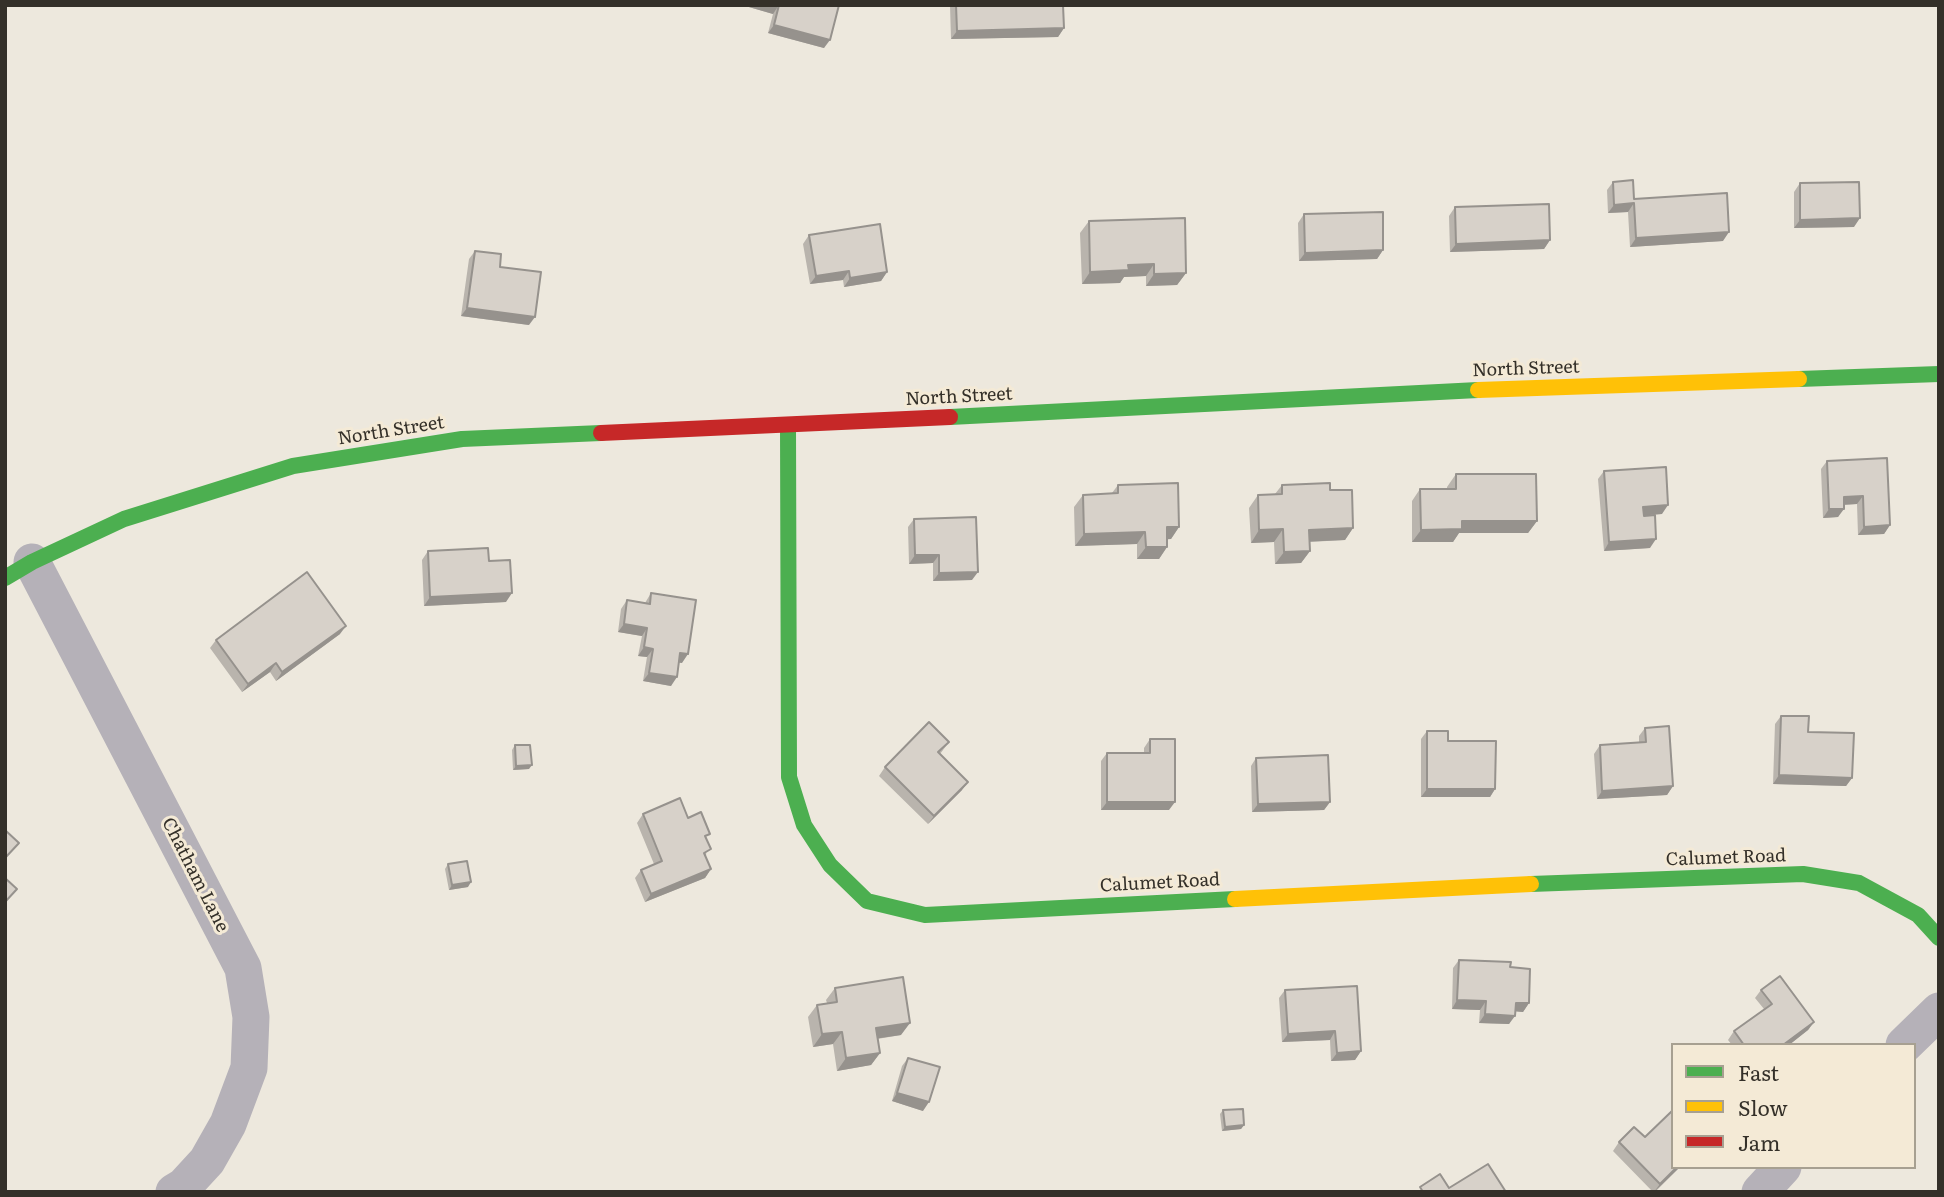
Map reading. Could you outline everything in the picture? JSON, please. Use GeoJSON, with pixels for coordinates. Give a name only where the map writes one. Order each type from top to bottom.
{"type":"FeatureCollection","features":[{"type":"Feature","properties":{"kind":"street","name":"North Street"},"geometry":{"type":"LineString","coordinates":[[19,570],[124,519],[293,466],[462,439],[1540,387],[1939,374]]}},
{"type":"Feature","properties":{"kind":"street","name":"Calumet Road"},"geometry":{"type":"LineString","coordinates":[[788,425],[789,777],[803,825],[830,865],[867,901],[925,915],[1803,874],[1859,883],[1918,915],[1939,938]]}},
{"type":"Feature","properties":{"kind":"street","name":"Chatham Lane"},"geometry":{"type":"LineString","coordinates":[[19,570],[243,968],[251,1017],[250,1068],[228,1124],[207,1161],[184,1186],[174,1192]]}},
{"type":"Feature","properties":{"kind":"street"},"geometry":{"type":"LineString","coordinates":[[1906,1043],[1939,1011]]}},
{"type":"Feature","properties":{"kind":"street"},"geometry":{"type":"LineString","coordinates":[[1760,1192],[1781,1169]]}},
{"type":"Feature","properties":{"kind":"building"},"geometry":{"type":"Polygon","coordinates":[[[779,5],[839,5],[830,40],[774,25],[779,5]]]}},
{"type":"Feature","properties":{"kind":"building"},"geometry":{"type":"Polygon","coordinates":[[[956,5],[1063,5],[1064,28],[957,31],[956,5]]]}},
{"type":"Feature","properties":{"kind":"building"},"geometry":{"type":"Polygon","coordinates":[[[1633,180],[1634,199],[1727,193],[1729,232],[1636,238],[1634,203],[1614,205],[1613,182],[1633,180]]]}},
{"type":"Feature","properties":{"kind":"building"},"geometry":{"type":"Polygon","coordinates":[[[1859,182],[1860,218],[1800,220],[1800,183],[1859,182]]]}},
{"type":"Feature","properties":{"kind":"building"},"geometry":{"type":"Polygon","coordinates":[[[1549,204],[1550,240],[1456,244],[1455,207],[1549,204]]]}},
{"type":"Feature","properties":{"kind":"building"},"geometry":{"type":"Polygon","coordinates":[[[1383,212],[1383,250],[1305,253],[1304,214],[1383,212]]]}},
{"type":"Feature","properties":{"kind":"building"},"geometry":{"type":"Polygon","coordinates":[[[1185,218],[1186,273],[1154,274],[1154,264],[1128,265],[1129,270],[1090,272],[1089,221],[1185,218]]]}},
{"type":"Feature","properties":{"kind":"building"},"geometry":{"type":"Polygon","coordinates":[[[880,224],[887,272],[850,278],[849,271],[816,276],[809,235],[880,224]]]}},
{"type":"Feature","properties":{"kind":"building"},"geometry":{"type":"Polygon","coordinates":[[[475,251],[501,254],[500,267],[541,272],[535,317],[467,308],[475,251]]]}},
{"type":"Feature","properties":{"kind":"building"},"geometry":{"type":"Polygon","coordinates":[[[1887,458],[1890,525],[1864,527],[1863,496],[1844,497],[1844,509],[1829,509],[1827,461],[1887,458]]]}},
{"type":"Feature","properties":{"kind":"building"},"geometry":{"type":"Polygon","coordinates":[[[1666,467],[1668,505],[1643,507],[1644,516],[1655,515],[1656,539],[1609,542],[1604,471],[1666,467]]]}},
{"type":"Feature","properties":{"kind":"building"},"geometry":{"type":"Polygon","coordinates":[[[1456,474],[1536,474],[1537,521],[1462,521],[1462,529],[1421,530],[1420,489],[1456,489],[1456,474]]]}},
{"type":"Feature","properties":{"kind":"building"},"geometry":{"type":"Polygon","coordinates":[[[1178,483],[1179,527],[1167,527],[1167,547],[1146,547],[1145,532],[1084,534],[1083,495],[1118,493],[1118,485],[1178,483]]]}},
{"type":"Feature","properties":{"kind":"building"},"geometry":{"type":"Polygon","coordinates":[[[1330,483],[1330,490],[1352,490],[1353,528],[1309,530],[1310,551],[1284,552],[1283,529],[1259,530],[1258,495],[1282,494],[1282,485],[1330,483]]]}},
{"type":"Feature","properties":{"kind":"building"},"geometry":{"type":"Polygon","coordinates":[[[976,517],[978,572],[939,573],[939,555],[915,555],[914,519],[976,517]]]}},
{"type":"Feature","properties":{"kind":"building"},"geometry":{"type":"Polygon","coordinates":[[[488,548],[489,561],[510,560],[512,593],[430,597],[428,551],[488,548]]]}},
{"type":"Feature","properties":{"kind":"building"},"geometry":{"type":"Polygon","coordinates":[[[307,572],[346,626],[282,672],[276,663],[248,684],[216,640],[307,572]]]}},
{"type":"Feature","properties":{"kind":"building"},"geometry":{"type":"Polygon","coordinates":[[[651,593],[696,600],[688,654],[680,653],[677,677],[649,673],[653,649],[644,647],[647,628],[624,624],[627,600],[650,604],[651,593]]]}},
{"type":"Feature","properties":{"kind":"building"},"geometry":{"type":"Polygon","coordinates":[[[1781,716],[1809,716],[1808,732],[1854,733],[1852,778],[1779,775],[1781,716]]]}},
{"type":"Feature","properties":{"kind":"building"},"geometry":{"type":"Polygon","coordinates":[[[929,722],[949,742],[938,752],[968,782],[934,816],[885,767],[929,722]]]}},
{"type":"Feature","properties":{"kind":"building"},"geometry":{"type":"Polygon","coordinates":[[[1669,726],[1673,786],[1602,791],[1600,745],[1646,742],[1645,728],[1669,726]]]}},
{"type":"Feature","properties":{"kind":"building"},"geometry":{"type":"Polygon","coordinates":[[[1427,731],[1448,731],[1448,741],[1496,741],[1495,789],[1427,789],[1427,731]]]}},
{"type":"Feature","properties":{"kind":"building"},"geometry":{"type":"Polygon","coordinates":[[[1150,739],[1175,739],[1175,802],[1107,802],[1107,753],[1150,753],[1150,739]]]}},
{"type":"Feature","properties":{"kind":"building"},"geometry":{"type":"Polygon","coordinates":[[[515,745],[530,745],[532,765],[516,766],[515,745]]]}},
{"type":"Feature","properties":{"kind":"building"},"geometry":{"type":"Polygon","coordinates":[[[1328,755],[1330,802],[1258,804],[1256,758],[1328,755]]]}},
{"type":"Feature","properties":{"kind":"building"},"geometry":{"type":"Polygon","coordinates":[[[680,798],[688,818],[701,812],[710,834],[705,836],[711,849],[704,853],[711,869],[651,894],[641,870],[662,861],[643,814],[680,798]]]}},
{"type":"Feature","properties":{"kind":"building"},"geometry":{"type":"Polygon","coordinates":[[[5,830],[19,843],[5,858],[5,830]]]}},
{"type":"Feature","properties":{"kind":"building"},"geometry":{"type":"Polygon","coordinates":[[[467,861],[471,882],[452,885],[448,864],[467,861]]]}},
{"type":"Feature","properties":{"kind":"building"},"geometry":{"type":"Polygon","coordinates":[[[5,878],[17,889],[5,902],[5,878]]]}},
{"type":"Feature","properties":{"kind":"building"},"geometry":{"type":"Polygon","coordinates":[[[1459,960],[1511,962],[1510,967],[1530,969],[1529,1003],[1516,1003],[1515,1016],[1485,1014],[1486,1001],[1457,1000],[1459,960]]]}},
{"type":"Feature","properties":{"kind":"building"},"geometry":{"type":"Polygon","coordinates":[[[1780,976],[1814,1022],[1786,1043],[1743,1043],[1734,1031],[1772,1004],[1761,990],[1780,976]]]}},
{"type":"Feature","properties":{"kind":"building"},"geometry":{"type":"Polygon","coordinates":[[[903,977],[910,1023],[876,1028],[880,1053],[846,1058],[842,1032],[822,1034],[817,1005],[837,1002],[835,988],[903,977]]]}},
{"type":"Feature","properties":{"kind":"building"},"geometry":{"type":"Polygon","coordinates":[[[1357,986],[1361,1051],[1337,1053],[1335,1031],[1288,1034],[1285,990],[1357,986]]]}},
{"type":"Feature","properties":{"kind":"building"},"geometry":{"type":"Polygon","coordinates":[[[908,1058],[940,1067],[929,1102],[897,1093],[908,1058]]]}},
{"type":"Feature","properties":{"kind":"building"},"geometry":{"type":"Polygon","coordinates":[[[1243,1109],[1244,1125],[1225,1127],[1223,1110],[1243,1109]]]}},
{"type":"Feature","properties":{"kind":"building"},"geometry":{"type":"Polygon","coordinates":[[[1671,1112],[1671,1169],[1675,1169],[1660,1184],[1619,1142],[1634,1127],[1645,1137],[1671,1112]]]}},
{"type":"Feature","properties":{"kind":"building"},"geometry":{"type":"Polygon","coordinates":[[[1488,1164],[1506,1192],[1423,1192],[1420,1187],[1440,1174],[1449,1188],[1488,1164]]]}},
{"type":"Feature","properties":{"kind":"traffic: fast"},"geometry":{"type":"LineString","coordinates":[[1799,379],[1939,374]]}},
{"type":"Feature","properties":{"kind":"traffic: fast"},"geometry":{"type":"LineString","coordinates":[[950,417],[1478,390]]}},
{"type":"Feature","properties":{"kind":"traffic: fast"},"geometry":{"type":"LineString","coordinates":[[788,425],[789,777],[804,825],[830,865],[867,901],[925,915],[1235,899]]}},
{"type":"Feature","properties":{"kind":"traffic: fast"},"geometry":{"type":"LineString","coordinates":[[5,578],[32,562],[124,519],[293,466],[462,439],[601,433]]}},
{"type":"Feature","properties":{"kind":"traffic: fast"},"geometry":{"type":"LineString","coordinates":[[1531,884],[1803,874],[1859,883],[1918,915],[1939,938]]}},
{"type":"Feature","properties":{"kind":"traffic: slow"},"geometry":{"type":"LineString","coordinates":[[1478,390],[1799,379]]}},
{"type":"Feature","properties":{"kind":"traffic: slow"},"geometry":{"type":"LineString","coordinates":[[1235,899],[1531,884]]}},
{"type":"Feature","properties":{"kind":"traffic: jam"},"geometry":{"type":"LineString","coordinates":[[601,433],[950,417]]}}]}
